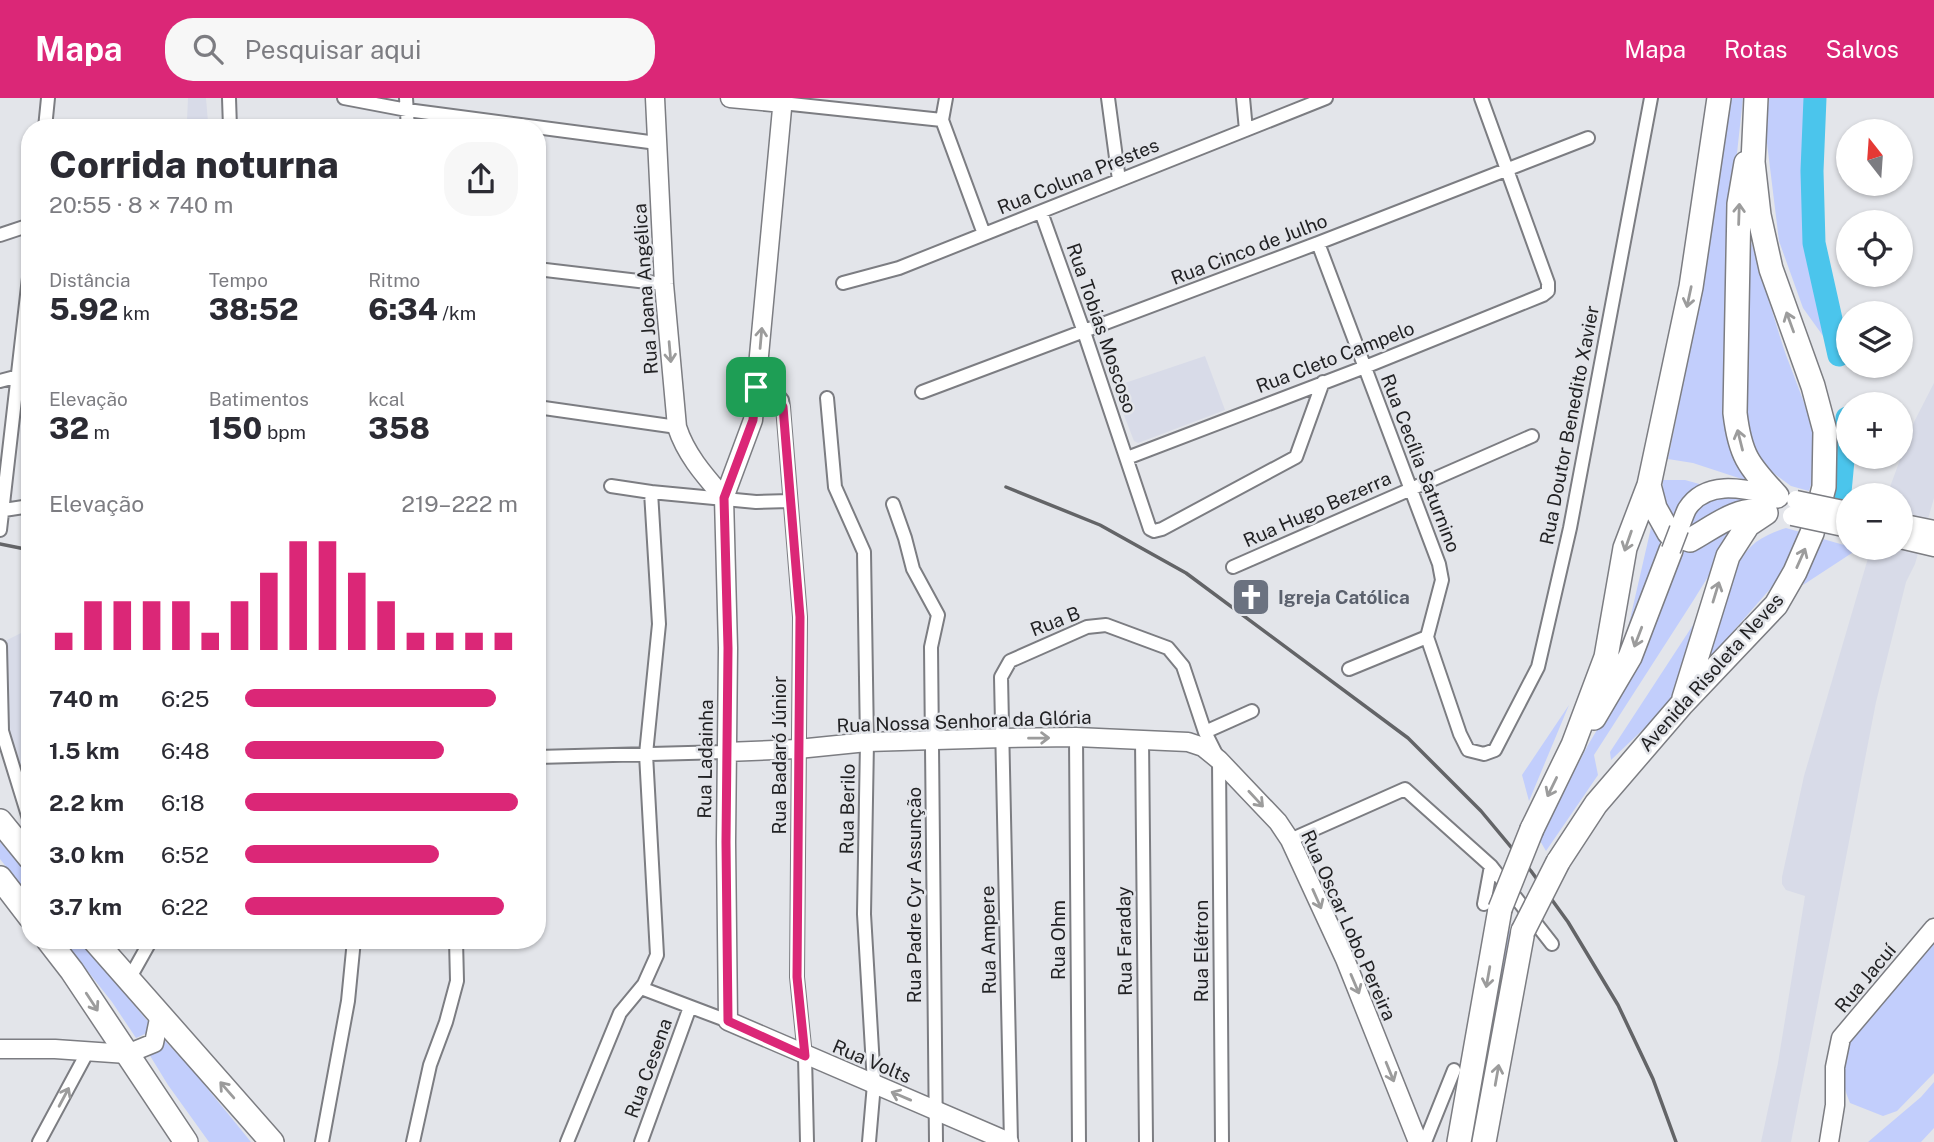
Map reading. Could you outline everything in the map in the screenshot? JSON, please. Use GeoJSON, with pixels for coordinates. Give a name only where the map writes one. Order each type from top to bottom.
{"type":"FeatureCollection","features":[{"type":"Feature","properties":{"kind":"highway"},"geometry":{"type":"LineString","coordinates":[[1459,1142],[1492,907],[1573,745],[1606,657],[1625,548],[1649,485],[1691,287],[1719,98]]}},
{"type":"Feature","properties":{"kind":"highway"},"geometry":{"type":"LineString","coordinates":[[1755,101],[1739,204],[1735,413],[1738,444],[1750,467],[1783,506]]}},
{"type":"Feature","properties":{"kind":"highway","name":"Avenida Risoleta Neves"},"geometry":{"type":"LineString","coordinates":[[1484,1142],[1523,931],[1558,862],[1596,804],[1682,705],[1776,605],[1795,572],[1812,533],[1824,487],[1825,431],[1814,386],[1771,269],[1759,215],[1754,162],[1755,101]]}},
{"type":"Feature","properties":{"kind":"highway"},"geometry":{"type":"LineString","coordinates":[[1649,485],[1655,508],[1669,533],[1690,540],[1738,514],[1783,506]]}},
{"type":"Feature","properties":{"kind":"highway"},"geometry":{"type":"LineString","coordinates":[[1682,705],[1727,556],[1748,524],[1783,506]]}},
{"type":"Feature","properties":{"kind":"highway"},"geometry":{"type":"LineString","coordinates":[[1573,745],[1596,716],[1630,657],[1675,540]]}},
{"type":"Feature","properties":{"kind":"highway"},"geometry":{"type":"LineString","coordinates":[[0,821],[21,847]]}},
{"type":"Feature","properties":{"kind":"highway"},"geometry":{"type":"LineString","coordinates":[[0,878],[21,905]]}},
{"type":"Feature","properties":{"kind":"highway"},"geometry":{"type":"LineString","coordinates":[[55,949],[186,1142]]}},
{"type":"Feature","properties":{"kind":"highway"},"geometry":{"type":"LineString","coordinates":[[102,949],[272,1142]]}},
{"type":"Feature","properties":{"kind":"street"},"geometry":{"type":"LineString","coordinates":[[46,119],[48,98]]}},
{"type":"Feature","properties":{"kind":"street"},"geometry":{"type":"LineString","coordinates":[[229,98],[230,119]]}},
{"type":"Feature","properties":{"kind":"street"},"geometry":{"type":"LineString","coordinates":[[344,98],[406,104],[500,119]]}},
{"type":"Feature","properties":{"kind":"street","name":"Rua Joana Angélica"},"geometry":{"type":"LineString","coordinates":[[655,98],[664,284],[677,427],[682,443],[724,498]]}},
{"type":"Feature","properties":{"kind":"street"},"geometry":{"type":"LineString","coordinates":[[730,98],[782,101],[942,120]]}},
{"type":"Feature","properties":{"kind":"street"},"geometry":{"type":"LineString","coordinates":[[946,98],[942,120],[984,234]]}},
{"type":"Feature","properties":{"kind":"street"},"geometry":{"type":"LineString","coordinates":[[1108,98],[1119,180]]}},
{"type":"Feature","properties":{"kind":"street"},"geometry":{"type":"LineString","coordinates":[[1242,98],[1246,130]]}},
{"type":"Feature","properties":{"kind":"street","name":"Rua Coluna Prestes"},"geometry":{"type":"LineString","coordinates":[[843,284],[899,268],[1326,98]]}},
{"type":"Feature","properties":{"kind":"street"},"geometry":{"type":"LineString","coordinates":[[1481,98],[1506,169]]}},
{"type":"Feature","properties":{"kind":"street","name":"Rua Doutor Benedito Xavier"},"geometry":{"type":"LineString","coordinates":[[1427,637],[1468,750],[1484,754],[1495,750],[1538,667],[1570,528],[1651,98]]}},
{"type":"Feature","properties":{"kind":"street"},"geometry":{"type":"LineString","coordinates":[[724,498],[753,420],[782,101]]}},
{"type":"Feature","properties":{"kind":"street"},"geometry":{"type":"LineString","coordinates":[[546,126],[657,144]]}},
{"type":"Feature","properties":{"kind":"street","name":"Rua Cinco de Julho"},"geometry":{"type":"LineString","coordinates":[[922,392],[1588,138]]}},
{"type":"Feature","properties":{"kind":"street","name":"Rua Cleto Campelo"},"geometry":{"type":"LineString","coordinates":[[1127,458],[1543,295],[1548,291],[1548,283],[1506,169]]}},
{"type":"Feature","properties":{"kind":"street","name":"Rua Tobias Moscoso"},"geometry":{"type":"LineString","coordinates":[[1041,212],[1127,458]]}},
{"type":"Feature","properties":{"kind":"street"},"geometry":{"type":"LineString","coordinates":[[0,235],[21,228]]}},
{"type":"Feature","properties":{"kind":"street","name":"Rua Cecília Saturnino"},"geometry":{"type":"LineString","coordinates":[[1318,243],[1439,564],[1442,580],[1427,637]]}},
{"type":"Feature","properties":{"kind":"street"},"geometry":{"type":"LineString","coordinates":[[546,270],[664,284]]}},
{"type":"Feature","properties":{"kind":"street"},"geometry":{"type":"LineString","coordinates":[[0,381],[21,375]]}},
{"type":"Feature","properties":{"kind":"street"},"geometry":{"type":"LineString","coordinates":[[1127,458],[1146,523],[1154,531],[1202,509],[1271,470],[1290,463],[1296,457],[1323,382]]}},
{"type":"Feature","properties":{"kind":"street","name":"Rua Badaró Júnior"},"geometry":{"type":"LineString","coordinates":[[756,387],[773,389],[782,400],[800,617],[797,977],[805,1056],[807,1142]]}},
{"type":"Feature","properties":{"kind":"street"},"geometry":{"type":"LineString","coordinates":[[0,530],[21,394]]}},
{"type":"Feature","properties":{"kind":"street","name":"Rua Berilo"},"geometry":{"type":"LineString","coordinates":[[827,398],[835,487],[864,552],[867,742],[864,914],[874,1084],[869,1142]]}},
{"type":"Feature","properties":{"kind":"street"},"geometry":{"type":"LineString","coordinates":[[546,408],[677,427]]}},
{"type":"Feature","properties":{"kind":"street","name":"Rua Hugo Bezerra"},"geometry":{"type":"LineString","coordinates":[[1233,568],[1532,436]]}},
{"type":"Feature","properties":{"kind":"street"},"geometry":{"type":"LineString","coordinates":[[701,471],[712,474],[736,468]]}},
{"type":"Feature","properties":{"kind":"street"},"geometry":{"type":"LineString","coordinates":[[611,486],[756,502],[790,501]]}},
{"type":"Feature","properties":{"kind":"street"},"geometry":{"type":"LineString","coordinates":[[1675,540],[1687,509],[1697,497],[1713,490],[1735,487],[1836,524]]}},
{"type":"Feature","properties":{"kind":"street"},"geometry":{"type":"LineString","coordinates":[[567,1142],[620,1013],[641,988],[657,955],[646,754],[659,624],[651,492]]}},
{"type":"Feature","properties":{"kind":"street","name":"Rua Ladainha"},"geometry":{"type":"LineString","coordinates":[[724,498],[728,648],[728,1021]]}},
{"type":"Feature","properties":{"kind":"street","name":"Rua Padre Cyr Assunção"},"geometry":{"type":"LineString","coordinates":[[892,504],[913,569],[938,615],[931,647],[936,1142]]}},
{"type":"Feature","properties":{"kind":"street"},"geometry":{"type":"LineString","coordinates":[[1783,506],[1836,510]]}},
{"type":"Feature","properties":{"kind":"street"},"geometry":{"type":"LineString","coordinates":[[4,510],[21,507]]}},
{"type":"Feature","properties":{"kind":"street"},"geometry":{"type":"LineString","coordinates":[[1913,526],[1934,530]]}},
{"type":"Feature","properties":{"kind":"street"},"geometry":{"type":"LineString","coordinates":[[1913,542],[1934,547]]}},
{"type":"Feature","properties":{"kind":"street","name":"Rua B"},"geometry":{"type":"LineString","coordinates":[[1004,738],[1001,677],[1010,660],[1087,627],[1106,625],[1168,648],[1183,666]]}},
{"type":"Feature","properties":{"kind":"street"},"geometry":{"type":"LineString","coordinates":[[1349,669],[1427,637]]}},
{"type":"Feature","properties":{"kind":"street"},"geometry":{"type":"LineString","coordinates":[[0,646],[2,731],[21,793]]}},
{"type":"Feature","properties":{"kind":"street","name":"Rua Oscar Lobo Pereira"},"geometry":{"type":"LineString","coordinates":[[1183,666],[1205,732],[1219,760],[1278,822],[1290,840],[1345,959],[1418,1142]]}},
{"type":"Feature","properties":{"kind":"street"},"geometry":{"type":"LineString","coordinates":[[1205,732],[1252,711]]}},
{"type":"Feature","properties":{"kind":"street","name":"Rua Nossa Senhora da Glória"},"geometry":{"type":"LineString","coordinates":[[546,757],[798,749],[867,742],[1076,737],[1188,742],[1203,747],[1219,760]]}},
{"type":"Feature","properties":{"kind":"street","name":"Rua Ohm"},"geometry":{"type":"LineString","coordinates":[[1076,737],[1079,1142]]}},
{"type":"Feature","properties":{"kind":"street","name":"Rua Ampere"},"geometry":{"type":"LineString","coordinates":[[1004,738],[1010,1142]]}},
{"type":"Feature","properties":{"kind":"street","name":"Rua Faraday"},"geometry":{"type":"LineString","coordinates":[[1142,739],[1146,1142]]}},
{"type":"Feature","properties":{"kind":"street","name":"Rua Elétron"},"geometry":{"type":"LineString","coordinates":[[1219,760],[1222,1142]]}},
{"type":"Feature","properties":{"kind":"street"},"geometry":{"type":"LineString","coordinates":[[1290,840],[1405,789],[1491,866],[1552,944]]}},
{"type":"Feature","properties":{"kind":"street"},"geometry":{"type":"LineString","coordinates":[[1491,866],[1492,907]]}},
{"type":"Feature","properties":{"kind":"street","name":"Rua Jacuí"},"geometry":{"type":"LineString","coordinates":[[1829,1142],[1835,1105],[1835,1068],[1841,1038],[1934,928]]}},
{"type":"Feature","properties":{"kind":"street"},"geometry":{"type":"LineString","coordinates":[[128,981],[146,949]]}},
{"type":"Feature","properties":{"kind":"street"},"geometry":{"type":"LineString","coordinates":[[322,1142],[348,1001],[353,949]]}},
{"type":"Feature","properties":{"kind":"street"},"geometry":{"type":"LineString","coordinates":[[413,1142],[430,1065],[457,981],[455,949]]}},
{"type":"Feature","properties":{"kind":"street","name":"Rua Volts"},"geometry":{"type":"LineString","coordinates":[[641,988],[728,1021],[1010,1142]]}},
{"type":"Feature","properties":{"kind":"street","name":"Rua Cesena"},"geometry":{"type":"LineString","coordinates":[[641,1142],[691,1007]]}},
{"type":"Feature","properties":{"kind":"street"},"geometry":{"type":"LineString","coordinates":[[0,1049],[127,1054],[154,1043],[160,1014]]}},
{"type":"Feature","properties":{"kind":"street"},"geometry":{"type":"LineString","coordinates":[[45,1140],[88,1051]]}},
{"type":"Feature","properties":{"kind":"street"},"geometry":{"type":"LineString","coordinates":[[1425,1142],[1454,1070]]}},
{"type":"Feature","properties":{"kind":"shaded area"},"geometry":{"type":"Polygon","coordinates":[[[188,98],[206,98],[208,119],[187,119],[188,98]]]}},
{"type":"Feature","properties":{"kind":"shaded area"},"geometry":{"type":"Polygon","coordinates":[[[1729,98],[1743,98],[1733,190],[1731,378],[1754,483],[1693,463],[1668,459],[1703,287],[1729,98]]]}},
{"type":"Feature","properties":{"kind":"shaded area"},"geometry":{"type":"Polygon","coordinates":[[[1769,98],[1811,98],[1809,238],[1831,347],[1803,308],[1779,241],[1766,135],[1769,98]]]}},
{"type":"Feature","properties":{"kind":"shaded area"},"geometry":{"type":"Polygon","coordinates":[[[1743,216],[1781,340],[1808,414],[1815,452],[1809,491],[1791,486],[1772,472],[1757,453],[1744,412],[1743,216]]]}},
{"type":"Feature","properties":{"kind":"shaded area"},"geometry":{"type":"Polygon","coordinates":[[[1205,356],[1225,410],[1138,443],[1134,441],[1113,387],[1205,356]]]}},
{"type":"Feature","properties":{"kind":"shaded area"},"geometry":{"type":"Polygon","coordinates":[[[1934,383],[1934,498],[1915,564],[1906,582],[1876,702],[1791,1142],[1761,1142],[1778,1063],[1805,896],[1786,890],[1782,877],[1804,776],[1867,560],[1913,560],[1913,483],[1891,483],[1897,469],[1913,469],[1914,422],[1934,383]]]}},
{"type":"Feature","properties":{"kind":"shaded area"},"geometry":{"type":"Polygon","coordinates":[[[1663,480],[1685,480],[1703,485],[1683,502],[1669,526],[1662,500],[1663,480]]]}},
{"type":"Feature","properties":{"kind":"shaded area"},"geometry":{"type":"Polygon","coordinates":[[[1725,494],[1763,501],[1683,531],[1698,505],[1725,494]]]}},
{"type":"Feature","properties":{"kind":"shaded area"},"geometry":{"type":"Polygon","coordinates":[[[1745,517],[1594,755],[1598,775],[1546,851],[1539,839],[1588,745],[1634,668],[1679,545],[1745,517]]]}},
{"type":"Feature","properties":{"kind":"shaded area"},"geometry":{"type":"Polygon","coordinates":[[[1653,519],[1665,536],[1623,650],[1653,519]]]}},
{"type":"Feature","properties":{"kind":"shaded area"},"geometry":{"type":"Polygon","coordinates":[[[1786,528],[1800,532],[1777,581],[1694,676],[1719,604],[1736,567],[1756,542],[1786,528]]]}},
{"type":"Feature","properties":{"kind":"shaded area"},"geometry":{"type":"Polygon","coordinates":[[[1823,539],[1836,543],[1836,560],[1841,560],[1803,585],[1823,539]]]}},
{"type":"Feature","properties":{"kind":"shaded area"},"geometry":{"type":"Polygon","coordinates":[[[1710,599],[1677,697],[1611,760],[1610,752],[1710,599]]]}},
{"type":"Feature","properties":{"kind":"shaded area"},"geometry":{"type":"Polygon","coordinates":[[[21,633],[21,775],[9,730],[5,641],[21,633]]]}},
{"type":"Feature","properties":{"kind":"shaded area"},"geometry":{"type":"Polygon","coordinates":[[[1569,705],[1529,801],[1522,775],[1569,705]]]}},
{"type":"Feature","properties":{"kind":"shaded area"},"geometry":{"type":"Polygon","coordinates":[[[0,842],[21,866],[21,886],[0,859],[0,842]]]}},
{"type":"Feature","properties":{"kind":"shaded area"},"geometry":{"type":"Polygon","coordinates":[[[1506,928],[1514,934],[1475,1142],[1467,1142],[1506,928]]]}},
{"type":"Feature","properties":{"kind":"shaded area"},"geometry":{"type":"Polygon","coordinates":[[[1934,938],[1934,1073],[1897,1111],[1883,1116],[1850,1103],[1843,1080],[1844,1056],[1871,1011],[1934,938]]]}},
{"type":"Feature","properties":{"kind":"shaded area"},"geometry":{"type":"Polygon","coordinates":[[[70,949],[87,949],[151,1025],[147,1033],[136,1038],[112,1002],[70,949]]]}},
{"type":"Feature","properties":{"kind":"shaded area"},"geometry":{"type":"Polygon","coordinates":[[[165,1041],[190,1067],[251,1142],[209,1142],[149,1054],[165,1041]]]}},
{"type":"Feature","properties":{"kind":"shaded area"},"geometry":{"type":"Polygon","coordinates":[[[1934,1082],[1934,1128],[1921,1142],[1868,1142],[1921,1097],[1934,1082]]]}},
{"type":"Feature","properties":{"kind":"waterway"},"geometry":{"type":"LineString","coordinates":[[1815,98],[1812,171],[1814,243],[1836,342]]}},
{"type":"Feature","properties":{"kind":"waterway"},"geometry":{"type":"LineString","coordinates":[[1841,483],[1842,469]]}},
{"type":"Feature","properties":{"kind":"railway"},"geometry":{"type":"LineString","coordinates":[[1006,487],[1100,525],[1186,573],[1408,738],[1481,811],[1531,871],[1568,922],[1618,1005],[1653,1079],[1676,1142]]}},
{"type":"Feature","properties":{"kind":"railway"},"geometry":{"type":"LineString","coordinates":[[0,544],[21,548]]}},
{"type":"Feature","properties":{"kind":"place","name":"Igreja Católica"},"geometry":{"type":"Point","coordinates":[1251,597]}},
{"type":"Feature","properties":{"kind":"route"},"geometry":{"type":"LineString","coordinates":[[756,387],[773,389],[782,400],[800,617],[797,977],[805,1056],[728,1021],[728,648],[724,498],[753,420],[756,387]]}}]}
